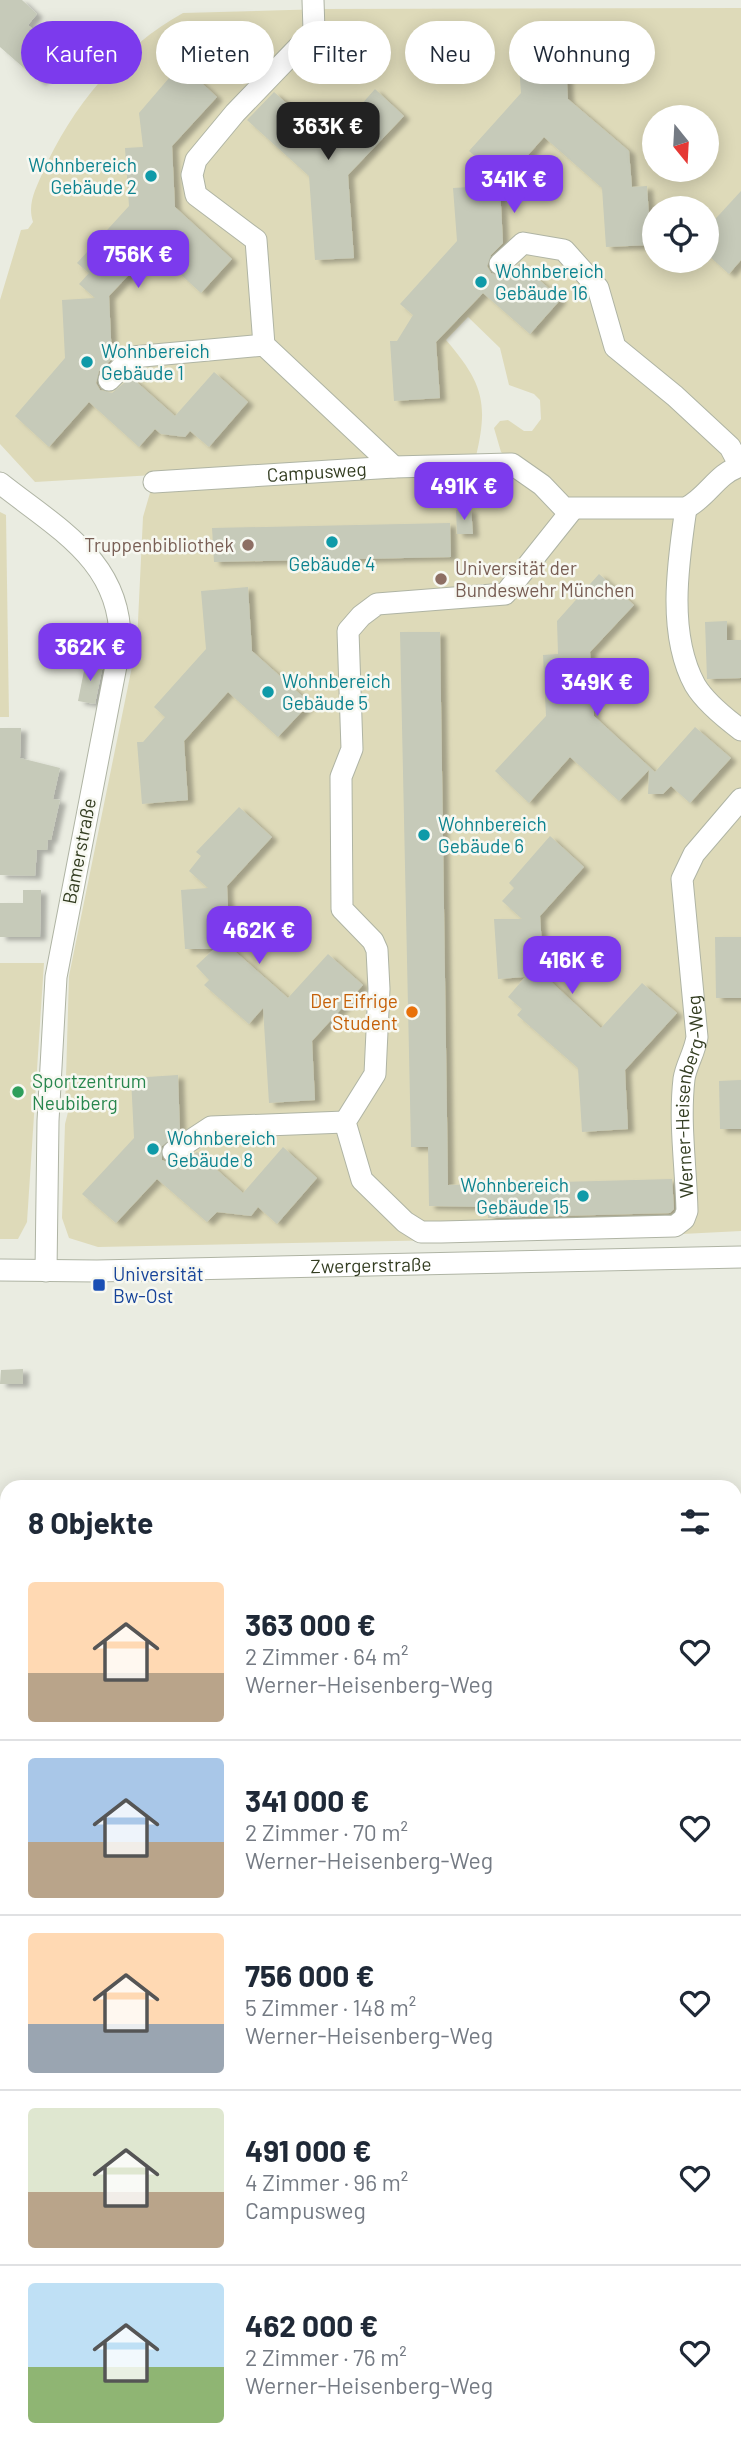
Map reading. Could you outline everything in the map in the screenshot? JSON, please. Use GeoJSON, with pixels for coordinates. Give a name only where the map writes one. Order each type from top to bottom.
{"type":"FeatureCollection","features":[{"type":"Feature","properties":{"kind":"street"},"geometry":{"type":"LineString","coordinates":[[313,0],[314,31],[216,134],[196,160],[192,175],[196,195],[256,240],[264,345],[394,467]]}},
{"type":"Feature","properties":{"kind":"street"},"geometry":{"type":"LineString","coordinates":[[173,1152],[211,1127],[345,1122],[375,1074],[378,1032],[377,950],[365,932],[342,909],[341,777],[352,749],[348,631],[360,616],[377,604],[505,594],[572,510],[686,508],[697,503],[724,473],[741,466],[730,447],[675,396],[615,347],[598,288],[564,250],[523,243],[500,264]]}},
{"type":"Feature","properties":{"kind":"street"},"geometry":{"type":"LineString","coordinates":[[109,380],[132,357],[264,345]]}},
{"type":"Feature","properties":{"kind":"street"},"geometry":{"type":"LineString","coordinates":[[346,469],[366,456],[365,439]]}},
{"type":"Feature","properties":{"kind":"street","name":"Campusweg"},"geometry":{"type":"LineString","coordinates":[[154,482],[346,469],[512,464],[534,479],[564,508],[572,510]]}},
{"type":"Feature","properties":{"kind":"street","name":"Bamerstraße"},"geometry":{"type":"LineString","coordinates":[[0,483],[71,539],[99,568],[111,586],[121,622],[120,645],[56,977],[48,1121],[46,1270]]}},
{"type":"Feature","properties":{"kind":"street"},"geometry":{"type":"LineString","coordinates":[[686,508],[680,545],[679,636],[695,685],[715,709],[741,730]]}},
{"type":"Feature","properties":{"kind":"street","name":"Werner-Heisenberg-Weg"},"geometry":{"type":"LineString","coordinates":[[345,1122],[362,1180],[405,1222],[421,1232],[675,1226],[684,1219],[687,1210],[682,1134],[684,1075],[695,1054],[697,1037],[682,879],[694,854],[741,799]]}},
{"type":"Feature","properties":{"kind":"street","name":"Zwergerstraße"},"geometry":{"type":"LineString","coordinates":[[0,1270],[741,1257]]}},
{"type":"Feature","properties":{"kind":"shaded area"},"geometry":{"type":"Polygon","coordinates":[[[741,8],[741,461],[688,499],[571,505],[501,452],[494,428],[500,421],[508,420],[524,431],[532,431],[541,419],[540,400],[534,394],[509,385],[500,348],[468,317],[446,340],[468,368],[479,393],[482,421],[476,456],[35,482],[0,444],[0,300],[21,230],[28,229],[33,222],[33,196],[68,125],[98,84],[142,84],[142,41],[156,30],[156,84],[274,84],[274,21],[170,21],[183,13],[325,9],[741,8]]]}},
{"type":"Feature","properties":{"kind":"shaded area"},"geometry":{"type":"Polygon","coordinates":[[[503,470],[523,479],[550,505],[660,513],[741,476],[741,1231],[643,1236],[98,1247],[69,1238],[62,1218],[65,1124],[68,1112],[65,1111],[69,976],[137,642],[143,517],[152,486],[503,470]]]}},
{"type":"Feature","properties":{"kind":"shaded area"},"geometry":{"type":"Polygon","coordinates":[[[0,512],[6,515],[9,717],[0,717],[0,512]]]}},
{"type":"Feature","properties":{"kind":"shaded area","name":"Sportzentrum Neubiberg"},"geometry":{"type":"Polygon","coordinates":[[[0,963],[44,963],[27,1222],[18,1239],[0,1239],[0,963]]]}},
{"type":"Feature","properties":{"kind":"building"},"geometry":{"type":"Polygon","coordinates":[[[0,0],[22,0],[37,14],[31,21],[21,21],[21,65],[0,47],[0,0]]]}},
{"type":"Feature","properties":{"kind":"building"},"geometry":{"type":"Polygon","coordinates":[[[164,84],[203,84],[217,97],[172,146],[175,207],[232,259],[201,293],[153,249],[109,296],[112,359],[99,371],[96,383],[100,390],[112,393],[131,377],[175,416],[214,372],[248,402],[209,447],[190,431],[185,437],[161,434],[155,429],[139,447],[89,402],[49,447],[15,416],[65,358],[62,300],[95,298],[79,284],[89,273],[77,263],[129,206],[125,148],[143,147],[139,113],[164,84]]]}},
{"type":"Feature","properties":{"kind":"building"},"geometry":{"type":"Polygon","coordinates":[[[520,84],[567,84],[568,99],[629,151],[632,187],[647,186],[648,196],[642,196],[642,245],[606,247],[602,188],[544,137],[500,187],[503,243],[491,255],[487,266],[491,273],[502,277],[520,263],[561,299],[530,334],[483,293],[436,342],[440,398],[394,401],[390,341],[397,341],[413,315],[400,304],[457,241],[453,188],[487,186],[471,173],[482,162],[469,151],[521,93],[520,84]]]}},
{"type":"Feature","properties":{"kind":"building"},"geometry":{"type":"Polygon","coordinates":[[[375,89],[404,116],[348,175],[354,258],[315,260],[309,176],[247,120],[274,92],[329,141],[375,89]]]}},
{"type":"Feature","properties":{"kind":"building"},"geometry":{"type":"Polygon","coordinates":[[[741,191],[741,260],[729,274],[719,265],[719,215],[741,191]]]}},
{"type":"Feature","properties":{"kind":"building"},"geometry":{"type":"Polygon","coordinates":[[[471,509],[473,534],[457,534],[456,510],[471,509]]]}},
{"type":"Feature","properties":{"kind":"building","name":"Gebäude 4"},"geometry":{"type":"Polygon","coordinates":[[[450,523],[451,557],[214,562],[212,528],[450,523]]]}},
{"type":"Feature","properties":{"kind":"building"},"geometry":{"type":"Polygon","coordinates":[[[599,574],[634,605],[590,652],[594,716],[655,772],[695,727],[731,758],[690,803],[671,786],[663,794],[648,794],[649,770],[619,801],[570,757],[529,803],[495,771],[546,716],[543,655],[558,654],[557,621],[599,574]]]}},
{"type":"Feature","properties":{"kind":"building","name":"Wohnbereich Gebäude 5"},"geometry":{"type":"Polygon","coordinates":[[[248,587],[252,651],[310,703],[278,737],[228,692],[184,741],[188,800],[142,804],[137,742],[143,742],[165,717],[154,707],[206,649],[201,591],[248,587]]]}},
{"type":"Feature","properties":{"kind":"building"},"geometry":{"type":"Polygon","coordinates":[[[727,621],[727,640],[741,640],[741,678],[707,679],[705,622],[727,621]]]}},
{"type":"Feature","properties":{"kind":"building","name":"Wohnbereich Gebäude 6"},"geometry":{"type":"Polygon","coordinates":[[[400,632],[440,632],[448,1185],[672,1179],[674,1209],[670,1213],[488,1218],[488,1207],[429,1206],[428,1147],[411,1147],[400,632]]]}},
{"type":"Feature","properties":{"kind":"building"},"geometry":{"type":"Polygon","coordinates":[[[86,661],[103,665],[95,704],[78,701],[86,661]]]}},
{"type":"Feature","properties":{"kind":"building"},"geometry":{"type":"Polygon","coordinates":[[[0,728],[21,728],[20,758],[60,768],[53,799],[60,800],[51,840],[48,840],[47,850],[37,850],[35,876],[0,875],[0,728]]]}},
{"type":"Feature","properties":{"kind":"building"},"geometry":{"type":"Polygon","coordinates":[[[239,807],[272,837],[227,886],[230,947],[288,998],[328,954],[363,985],[312,1041],[315,1100],[269,1103],[263,1008],[249,1024],[204,985],[209,980],[196,966],[214,949],[185,949],[181,890],[208,888],[189,871],[201,856],[196,852],[239,807]]]}},
{"type":"Feature","properties":{"kind":"building"},"geometry":{"type":"Polygon","coordinates":[[[550,836],[584,867],[540,916],[544,975],[601,1028],[642,983],[677,1013],[625,1070],[628,1129],[582,1132],[578,1068],[517,1015],[522,1009],[508,997],[525,977],[498,979],[494,919],[522,919],[502,901],[514,888],[509,883],[550,836]]]}},
{"type":"Feature","properties":{"kind":"building"},"geometry":{"type":"Polygon","coordinates":[[[23,890],[41,890],[40,937],[0,937],[0,903],[23,903],[23,890]]]}},
{"type":"Feature","properties":{"kind":"building"},"geometry":{"type":"Polygon","coordinates":[[[715,937],[741,937],[741,998],[716,998],[715,937]]]}},
{"type":"Feature","properties":{"kind":"building","name":"Wohnbereich Gebäude 8"},"geometry":{"type":"Polygon","coordinates":[[[178,1075],[180,1132],[162,1146],[162,1160],[174,1165],[197,1152],[243,1193],[283,1147],[317,1178],[277,1224],[258,1207],[251,1216],[217,1212],[207,1222],[157,1179],[116,1223],[82,1194],[134,1138],[131,1078],[178,1075]]]}},
{"type":"Feature","properties":{"kind":"building"},"geometry":{"type":"Polygon","coordinates":[[[741,1080],[741,1129],[720,1129],[719,1081],[741,1080]]]}},
{"type":"Feature","properties":{"kind":"building"},"geometry":{"type":"Polygon","coordinates":[[[23,1369],[23,1384],[0,1384],[1,1370],[23,1369]]]}},
{"type":"Feature","properties":{"kind":"place","name":"Wohnbereich Gebäude 2"},"geometry":{"type":"Point","coordinates":[151,176]}},
{"type":"Feature","properties":{"kind":"place","name":"Wohnbereich Gebäude 16"},"geometry":{"type":"Point","coordinates":[481,282]}},
{"type":"Feature","properties":{"kind":"place","name":"Wohnbereich Gebäude 1"},"geometry":{"type":"Point","coordinates":[87,362]}},
{"type":"Feature","properties":{"kind":"place","name":"Gebäude 4"},"geometry":{"type":"Point","coordinates":[332,542]}},
{"type":"Feature","properties":{"kind":"place","name":"Truppenbibliothek"},"geometry":{"type":"Point","coordinates":[248,545]}},
{"type":"Feature","properties":{"kind":"place","name":"Universität der Bundeswehr München"},"geometry":{"type":"Point","coordinates":[441,579]}},
{"type":"Feature","properties":{"kind":"place","name":"Wohnbereich Gebäude 5"},"geometry":{"type":"Point","coordinates":[268,692]}},
{"type":"Feature","properties":{"kind":"place","name":"Wohnbereich Gebäude 6"},"geometry":{"type":"Point","coordinates":[424,835]}},
{"type":"Feature","properties":{"kind":"place","name":"Der Eifrige Student"},"geometry":{"type":"Point","coordinates":[412,1012]}},
{"type":"Feature","properties":{"kind":"place","name":"Sportzentrum Neubiberg"},"geometry":{"type":"Point","coordinates":[18,1092]}},
{"type":"Feature","properties":{"kind":"place","name":"Wohnbereich Gebäude 8"},"geometry":{"type":"Point","coordinates":[153,1149]}},
{"type":"Feature","properties":{"kind":"place","name":"Wohnbereich Gebäude 15"},"geometry":{"type":"Point","coordinates":[583,1196]}},
{"type":"Feature","properties":{"kind":"place","name":"Universität Bw-Ost"},"geometry":{"type":"Point","coordinates":[99,1285]}}]}
